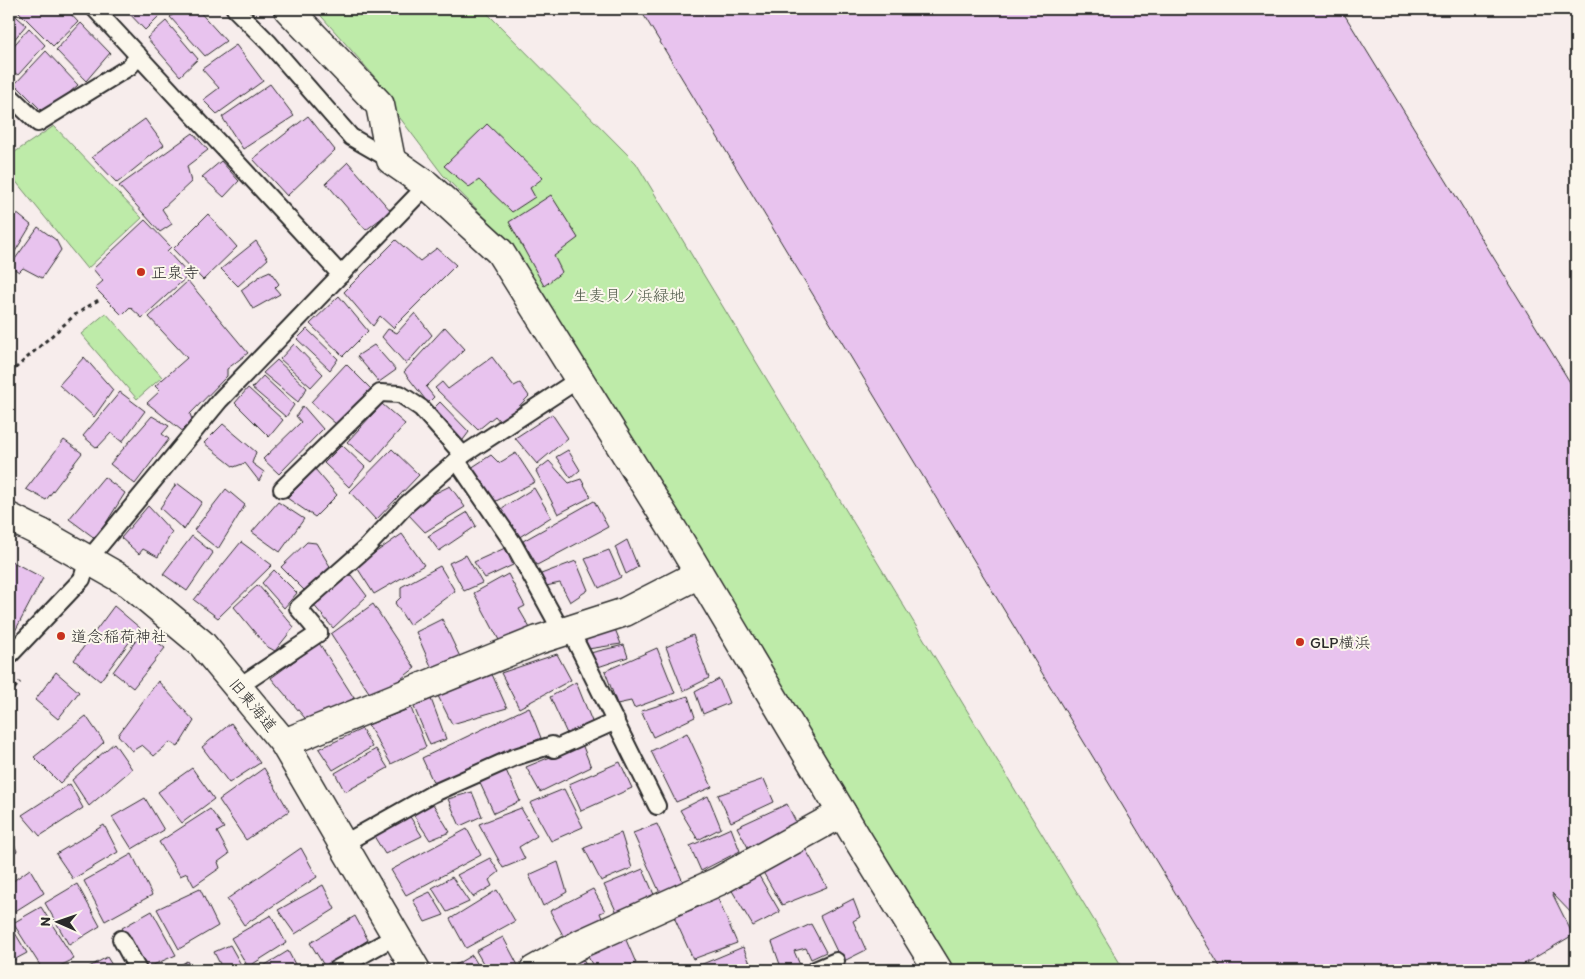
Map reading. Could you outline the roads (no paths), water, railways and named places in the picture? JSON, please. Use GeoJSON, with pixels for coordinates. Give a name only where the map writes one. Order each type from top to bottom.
{"type":"FeatureCollection","features":[{"type":"Feature","properties":{"kind":"street"},"geometry":{"type":"LineString","coordinates":[[288,9],[380,105],[391,160],[427,186],[500,252],[699,574],[938,970]]}},
{"type":"Feature","properties":{"kind":"street","name":"旧東海道"},"geometry":{"type":"LineString","coordinates":[[9,516],[129,583],[202,644],[284,743],[416,970]]}},
{"type":"Feature","properties":{"kind":"street"},"geometry":{"type":"LineString","coordinates":[[284,743],[529,643],[625,612],[699,574]]}},
{"type":"Feature","properties":{"kind":"street"},"geometry":{"type":"LineString","coordinates":[[534,970],[582,943],[719,880],[842,813]]}},
{"type":"Feature","properties":{"kind":"lane"},"geometry":{"type":"LineString","coordinates":[[95,9],[341,276]]}},
{"type":"Feature","properties":{"kind":"lane"},"geometry":{"type":"LineString","coordinates":[[235,9],[269,44],[351,137],[391,160]]}},
{"type":"Feature","properties":{"kind":"lane"},"geometry":{"type":"LineString","coordinates":[[9,95],[38,123],[129,67],[139,56]]}},
{"type":"Feature","properties":{"kind":"lane"},"geometry":{"type":"LineString","coordinates":[[9,656],[82,579],[88,560],[220,400],[427,186]]}},
{"type":"Feature","properties":{"kind":"lane"},"geometry":{"type":"LineString","coordinates":[[238,687],[318,632],[298,608],[367,547],[407,504],[460,458],[579,379]]}},
{"type":"Feature","properties":{"kind":"lane"},"geometry":{"type":"LineString","coordinates":[[282,489],[380,393],[400,394],[420,408],[460,458],[566,631],[616,721],[657,806]]}},
{"type":"Feature","properties":{"kind":"lane"},"geometry":{"type":"LineString","coordinates":[[343,844],[440,791],[515,757],[552,745],[554,749],[616,721]]}},
{"type":"Feature","properties":{"kind":"lane"},"geometry":{"type":"LineString","coordinates":[[335,970],[396,936]]}},
{"type":"Feature","properties":{"kind":"lane"},"geometry":{"type":"LineString","coordinates":[[121,939],[138,970]]}},
{"type":"Feature","properties":{"kind":"lane"},"geometry":{"type":"LineString","coordinates":[[815,970],[836,961]]}},
{"type":"Feature","properties":{"kind":"place","name":"正泉寺"},"geometry":{"type":"Point","coordinates":[141,272]}},
{"type":"Feature","properties":{"kind":"place","name":"道念稲荷神社"},"geometry":{"type":"Point","coordinates":[61,636]}},
{"type":"Feature","properties":{"kind":"place","name":"GLP横浜"},"geometry":{"type":"Point","coordinates":[1300,642]}},
{"type":"Feature","properties":{"kind":"park label","name":"生麦貝ノ浜緑地"},"geometry":{"type":"Point","coordinates":[629,295]}}]}
